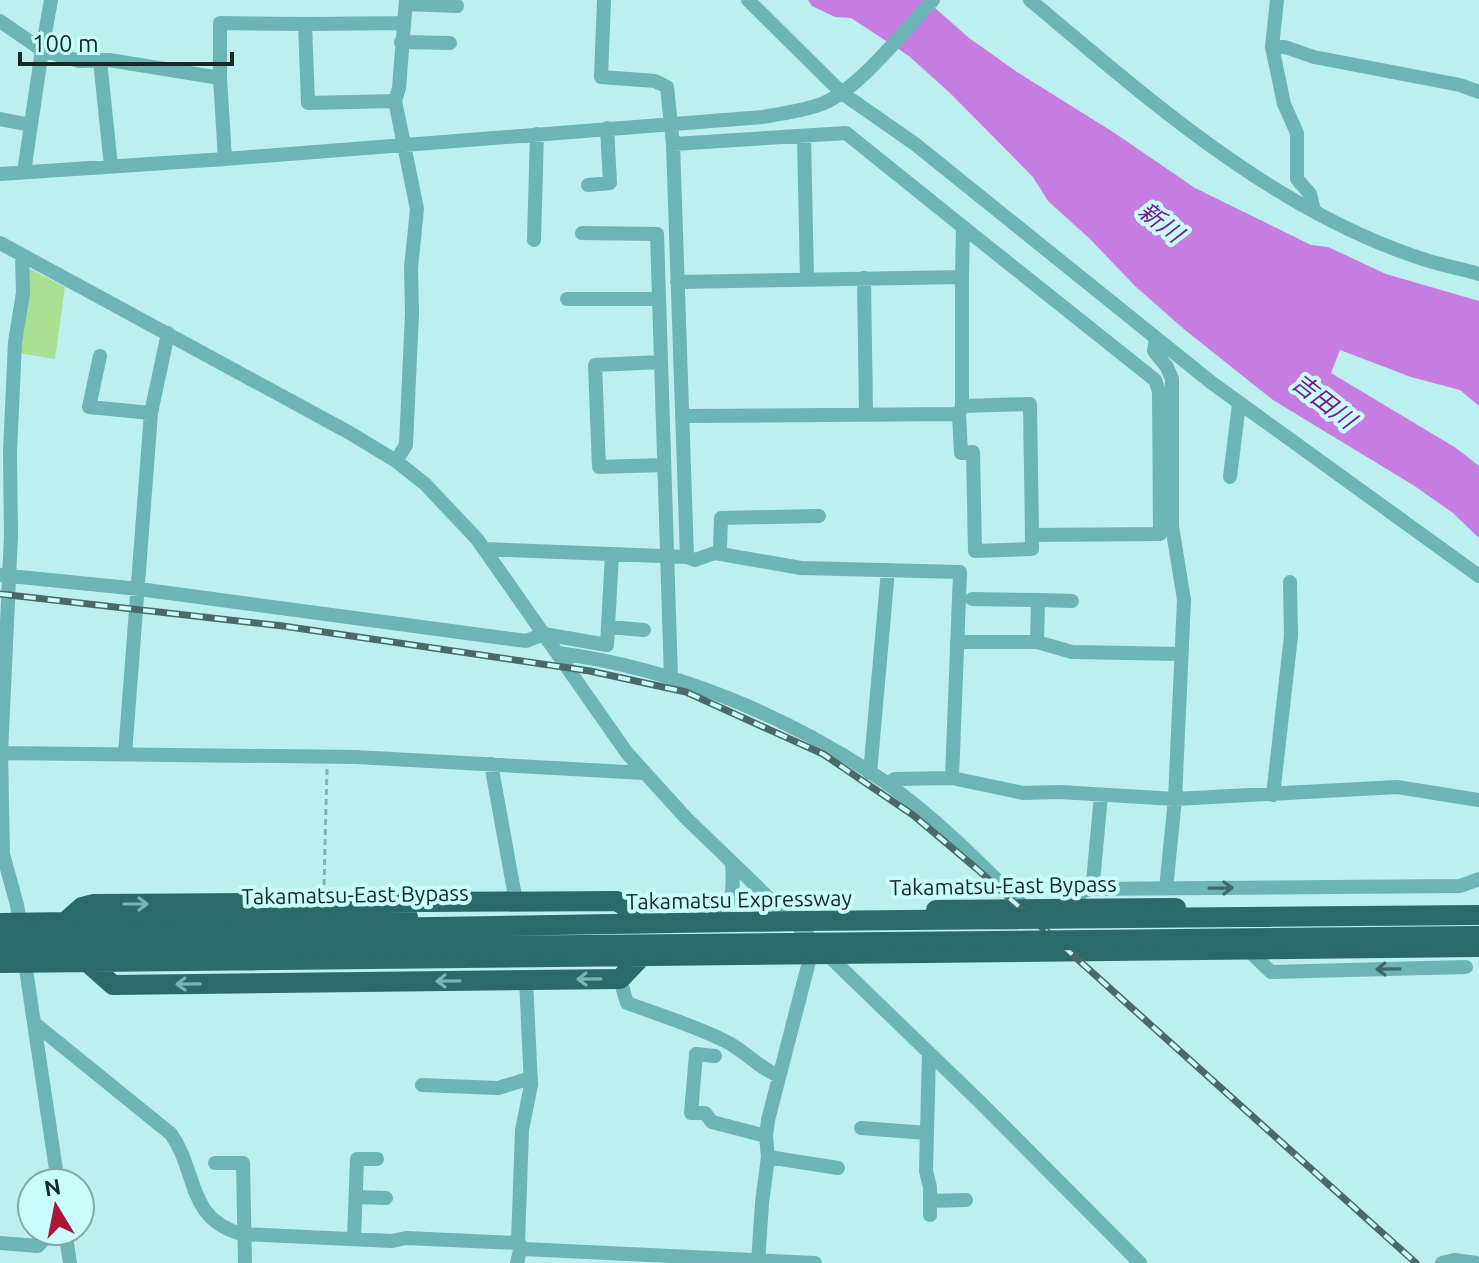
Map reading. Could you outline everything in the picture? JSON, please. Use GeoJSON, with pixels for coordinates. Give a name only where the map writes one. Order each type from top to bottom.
{"type":"FeatureCollection","features":[{"type":"Feature","properties":{"kind":"highway","name":"Takamatsu-East Bypass"},"geometry":{"type":"LineString","coordinates":[[10,923],[1026,909],[1466,899]]}},
{"type":"Feature","properties":{"kind":"highway"},"geometry":{"type":"LineString","coordinates":[[65,922],[82,907],[94,904],[617,901],[636,914]]}},
{"type":"Feature","properties":{"kind":"highway","name":"Takamatsu Expressway"},"geometry":{"type":"LineString","coordinates":[[0,934],[817,921],[1479,915]]}},
{"type":"Feature","properties":{"kind":"highway","name":"Takamatsu Expressway"},"geometry":{"type":"LineString","coordinates":[[0,948],[1474,954]]}},
{"type":"Feature","properties":{"kind":"highway"},"geometry":{"type":"LineString","coordinates":[[0,963],[1248,950],[1474,954]]}},
{"type":"Feature","properties":{"kind":"highway"},"geometry":{"type":"LineString","coordinates":[[87,962],[113,985],[368,983],[620,979],[642,956]]}},
{"type":"Feature","properties":{"kind":"highway"},"geometry":{"type":"LineString","coordinates":[[368,959],[368,983]]}},
{"type":"Feature","properties":{"kind":"street"},"geometry":{"type":"LineString","coordinates":[[24,172],[51,0]]}},
{"type":"Feature","properties":{"kind":"street"},"geometry":{"type":"LineString","coordinates":[[604,0],[601,77],[655,81],[667,87],[675,123],[673,144],[687,557]]}},
{"type":"Feature","properties":{"kind":"street"},"geometry":{"type":"LineString","coordinates":[[748,0],[847,90],[1156,339],[1239,404],[1479,576]]}},
{"type":"Feature","properties":{"kind":"street"},"geometry":{"type":"LineString","coordinates":[[0,174],[763,117],[826,102],[847,90],[933,0]]}},
{"type":"Feature","properties":{"kind":"street"},"geometry":{"type":"LineString","coordinates":[[1030,0],[1202,140],[1264,182],[1314,210],[1414,256],[1479,274]]}},
{"type":"Feature","properties":{"kind":"street"},"geometry":{"type":"LineString","coordinates":[[1277,0],[1272,47],[1284,104],[1297,133],[1297,179],[1310,194],[1314,210]]}},
{"type":"Feature","properties":{"kind":"street"},"geometry":{"type":"LineString","coordinates":[[396,461],[406,445],[411,268],[417,209],[395,101],[399,88],[403,23],[406,2],[457,6]]}},
{"type":"Feature","properties":{"kind":"street"},"geometry":{"type":"LineString","coordinates":[[0,21],[42,50],[79,61],[109,60],[220,78]]}},
{"type":"Feature","properties":{"kind":"street"},"geometry":{"type":"LineString","coordinates":[[225,159],[220,23],[403,23]]}},
{"type":"Feature","properties":{"kind":"street"},"geometry":{"type":"LineString","coordinates":[[305,24],[308,103],[395,101]]}},
{"type":"Feature","properties":{"kind":"street"},"geometry":{"type":"LineString","coordinates":[[401,42],[450,43]]}},
{"type":"Feature","properties":{"kind":"street"},"geometry":{"type":"LineString","coordinates":[[1272,47],[1285,47],[1314,57],[1460,85],[1479,92]]}},
{"type":"Feature","properties":{"kind":"street"},"geometry":{"type":"LineString","coordinates":[[100,61],[111,166]]}},
{"type":"Feature","properties":{"kind":"street"},"geometry":{"type":"LineString","coordinates":[[0,119],[31,125]]}},
{"type":"Feature","properties":{"kind":"street"},"geometry":{"type":"LineString","coordinates":[[588,185],[610,183],[607,128]]}},
{"type":"Feature","properties":{"kind":"street"},"geometry":{"type":"LineString","coordinates":[[673,144],[846,133],[1155,380],[1159,391],[1160,534],[1032,535]]}},
{"type":"Feature","properties":{"kind":"street"},"geometry":{"type":"LineString","coordinates":[[534,240],[537,134]]}},
{"type":"Feature","properties":{"kind":"street"},"geometry":{"type":"LineString","coordinates":[[804,136],[807,279]]}},
{"type":"Feature","properties":{"kind":"street"},"geometry":{"type":"LineString","coordinates":[[682,416],[866,414],[961,410],[1030,404],[1032,549],[975,551],[973,452],[961,453],[961,410],[962,277],[963,227]]}},
{"type":"Feature","properties":{"kind":"street"},"geometry":{"type":"LineString","coordinates":[[582,233],[657,234],[671,678]]}},
{"type":"Feature","properties":{"kind":"street"},"geometry":{"type":"LineString","coordinates":[[0,243],[396,461],[453,511],[485,549],[644,773],[782,912],[818,954],[929,1053],[1140,1263]]}},
{"type":"Feature","properties":{"kind":"street"},"geometry":{"type":"LineString","coordinates":[[22,255],[23,293],[8,341],[0,753],[3,854],[10,923],[24,963],[56,1167]]}},
{"type":"Feature","properties":{"kind":"street"},"geometry":{"type":"LineString","coordinates":[[677,282],[962,277]]}},
{"type":"Feature","properties":{"kind":"street"},"geometry":{"type":"LineString","coordinates":[[864,278],[866,414]]}},
{"type":"Feature","properties":{"kind":"street"},"geometry":{"type":"LineString","coordinates":[[567,299],[659,299]]}},
{"type":"Feature","properties":{"kind":"street"},"geometry":{"type":"LineString","coordinates":[[125,754],[151,413],[168,333]]}},
{"type":"Feature","properties":{"kind":"street"},"geometry":{"type":"LineString","coordinates":[[1156,339],[1154,351],[1172,379],[1172,526],[1184,600],[1175,799],[1166,889]]}},
{"type":"Feature","properties":{"kind":"street"},"geometry":{"type":"LineString","coordinates":[[100,356],[89,407],[151,413]]}},
{"type":"Feature","properties":{"kind":"street"},"geometry":{"type":"LineString","coordinates":[[661,362],[595,365],[599,467],[664,465]]}},
{"type":"Feature","properties":{"kind":"street"},"geometry":{"type":"LineString","coordinates":[[1230,477],[1239,404]]}},
{"type":"Feature","properties":{"kind":"street"},"geometry":{"type":"LineString","coordinates":[[485,549],[687,557],[695,560],[720,551],[721,518],[819,516]]}},
{"type":"Feature","properties":{"kind":"street"},"geometry":{"type":"LineString","coordinates":[[715,553],[801,568],[960,572],[952,778]]}},
{"type":"Feature","properties":{"kind":"street"},"geometry":{"type":"LineString","coordinates":[[4,575],[139,589],[526,641],[544,634],[607,645],[612,554]]}},
{"type":"Feature","properties":{"kind":"street"},"geometry":{"type":"LineString","coordinates":[[870,773],[888,570]]}},
{"type":"Feature","properties":{"kind":"street"},"geometry":{"type":"LineString","coordinates":[[1273,795],[1291,636],[1290,582]]}},
{"type":"Feature","properties":{"kind":"street"},"geometry":{"type":"LineString","coordinates":[[972,599],[1072,601]]}},
{"type":"Feature","properties":{"kind":"street"},"geometry":{"type":"LineString","coordinates":[[1037,642],[1038,600]]}},
{"type":"Feature","properties":{"kind":"street"},"geometry":{"type":"LineString","coordinates":[[608,627],[644,630]]}},
{"type":"Feature","properties":{"kind":"street"},"geometry":{"type":"LineString","coordinates":[[957,642],[1037,642],[1072,652],[1181,654]]}},
{"type":"Feature","properties":{"kind":"street"},"geometry":{"type":"LineString","coordinates":[[558,653],[618,662],[671,678],[757,711],[887,784],[959,844],[1026,909]]}},
{"type":"Feature","properties":{"kind":"street"},"geometry":{"type":"LineString","coordinates":[[0,753],[327,757],[644,773]]}},
{"type":"Feature","properties":{"kind":"street"},"geometry":{"type":"LineString","coordinates":[[491,764],[516,902]]}},
{"type":"Feature","properties":{"kind":"street"},"geometry":{"type":"LineString","coordinates":[[887,784],[895,779],[952,778],[1023,793],[1175,799],[1397,787],[1479,800]]}},
{"type":"Feature","properties":{"kind":"street"},"geometry":{"type":"LineString","coordinates":[[1093,882],[1101,795]]}},
{"type":"Feature","properties":{"kind":"street"},"geometry":{"type":"LineString","coordinates":[[716,913],[724,910],[732,893],[732,863]]}},
{"type":"Feature","properties":{"kind":"street"},"geometry":{"type":"LineString","coordinates":[[1068,908],[1083,891],[1092,889],[1466,899],[1479,879]]}},
{"type":"Feature","properties":{"kind":"street"},"geometry":{"type":"LineString","coordinates":[[758,1261],[768,1157],[766,1136],[779,1076],[818,954]]}},
{"type":"Feature","properties":{"kind":"street"},"geometry":{"type":"LineString","coordinates":[[620,979],[627,1003],[726,1042],[748,1055],[761,1069],[779,1076]]}},
{"type":"Feature","properties":{"kind":"street"},"geometry":{"type":"LineString","coordinates":[[517,1263],[522,1130],[531,1078],[526,980]]}},
{"type":"Feature","properties":{"kind":"street"},"geometry":{"type":"LineString","coordinates":[[34,1023],[171,1134],[178,1144],[198,1202],[224,1229],[242,1234],[392,1241],[406,1238],[519,1244],[524,1249],[573,1253],[815,1263]]}},
{"type":"Feature","properties":{"kind":"street"},"geometry":{"type":"LineString","coordinates":[[929,1053],[926,1171],[930,1208],[966,1200]]}},
{"type":"Feature","properties":{"kind":"street"},"geometry":{"type":"LineString","coordinates":[[715,1056],[696,1054],[691,1113],[705,1113],[712,1122],[766,1136]]}},
{"type":"Feature","properties":{"kind":"street"},"geometry":{"type":"LineString","coordinates":[[422,1085],[498,1088],[531,1078]]}},
{"type":"Feature","properties":{"kind":"street"},"geometry":{"type":"LineString","coordinates":[[861,1128],[927,1133]]}},
{"type":"Feature","properties":{"kind":"street"},"geometry":{"type":"LineString","coordinates":[[768,1157],[838,1168]]}},
{"type":"Feature","properties":{"kind":"street"},"geometry":{"type":"LineString","coordinates":[[354,1239],[357,1159],[377,1159]]}},
{"type":"Feature","properties":{"kind":"street"},"geometry":{"type":"LineString","coordinates":[[215,1163],[250,1162],[242,1234],[245,1263]]}},
{"type":"Feature","properties":{"kind":"street"},"geometry":{"type":"LineString","coordinates":[[356,1197],[386,1198]]}},
{"type":"Feature","properties":{"kind":"street"},"geometry":{"type":"LineString","coordinates":[[1442,1263],[1454,1260],[1476,1263]]}},
{"type":"Feature","properties":{"kind":"path"},"geometry":{"type":"LineString","coordinates":[[324,893],[327,757]]}},
{"type":"Feature","properties":{"kind":"green space"},"geometry":{"type":"Polygon","coordinates":[[[26,267],[65,287],[55,359],[19,353],[26,267]]]}},
{"type":"Feature","properties":{"kind":"water"},"geometry":{"type":"Polygon","coordinates":[[[808,0],[926,0],[969,38],[1017,72],[1195,188],[1311,245],[1328,247],[1386,274],[1479,301],[1479,406],[1460,390],[1411,377],[1340,350],[1331,373],[1456,448],[1479,466],[1479,538],[1453,513],[1413,485],[1273,400],[1185,330],[1048,201],[1033,177],[909,56],[851,18],[835,17],[812,6],[808,0]]]}},
{"type":"Feature","properties":{"kind":"railway"},"geometry":{"type":"LineString","coordinates":[[0,594],[283,626],[590,671],[686,692],[823,754],[913,815],[977,869],[1416,1263]]}},
{"type":"Feature","properties":{"kind":"water label","name":"新川"},"geometry":{"type":"Point","coordinates":[1161,222]}},
{"type":"Feature","properties":{"kind":"water label","name":"吉田川"},"geometry":{"type":"Point","coordinates":[1324,401]}}]}
